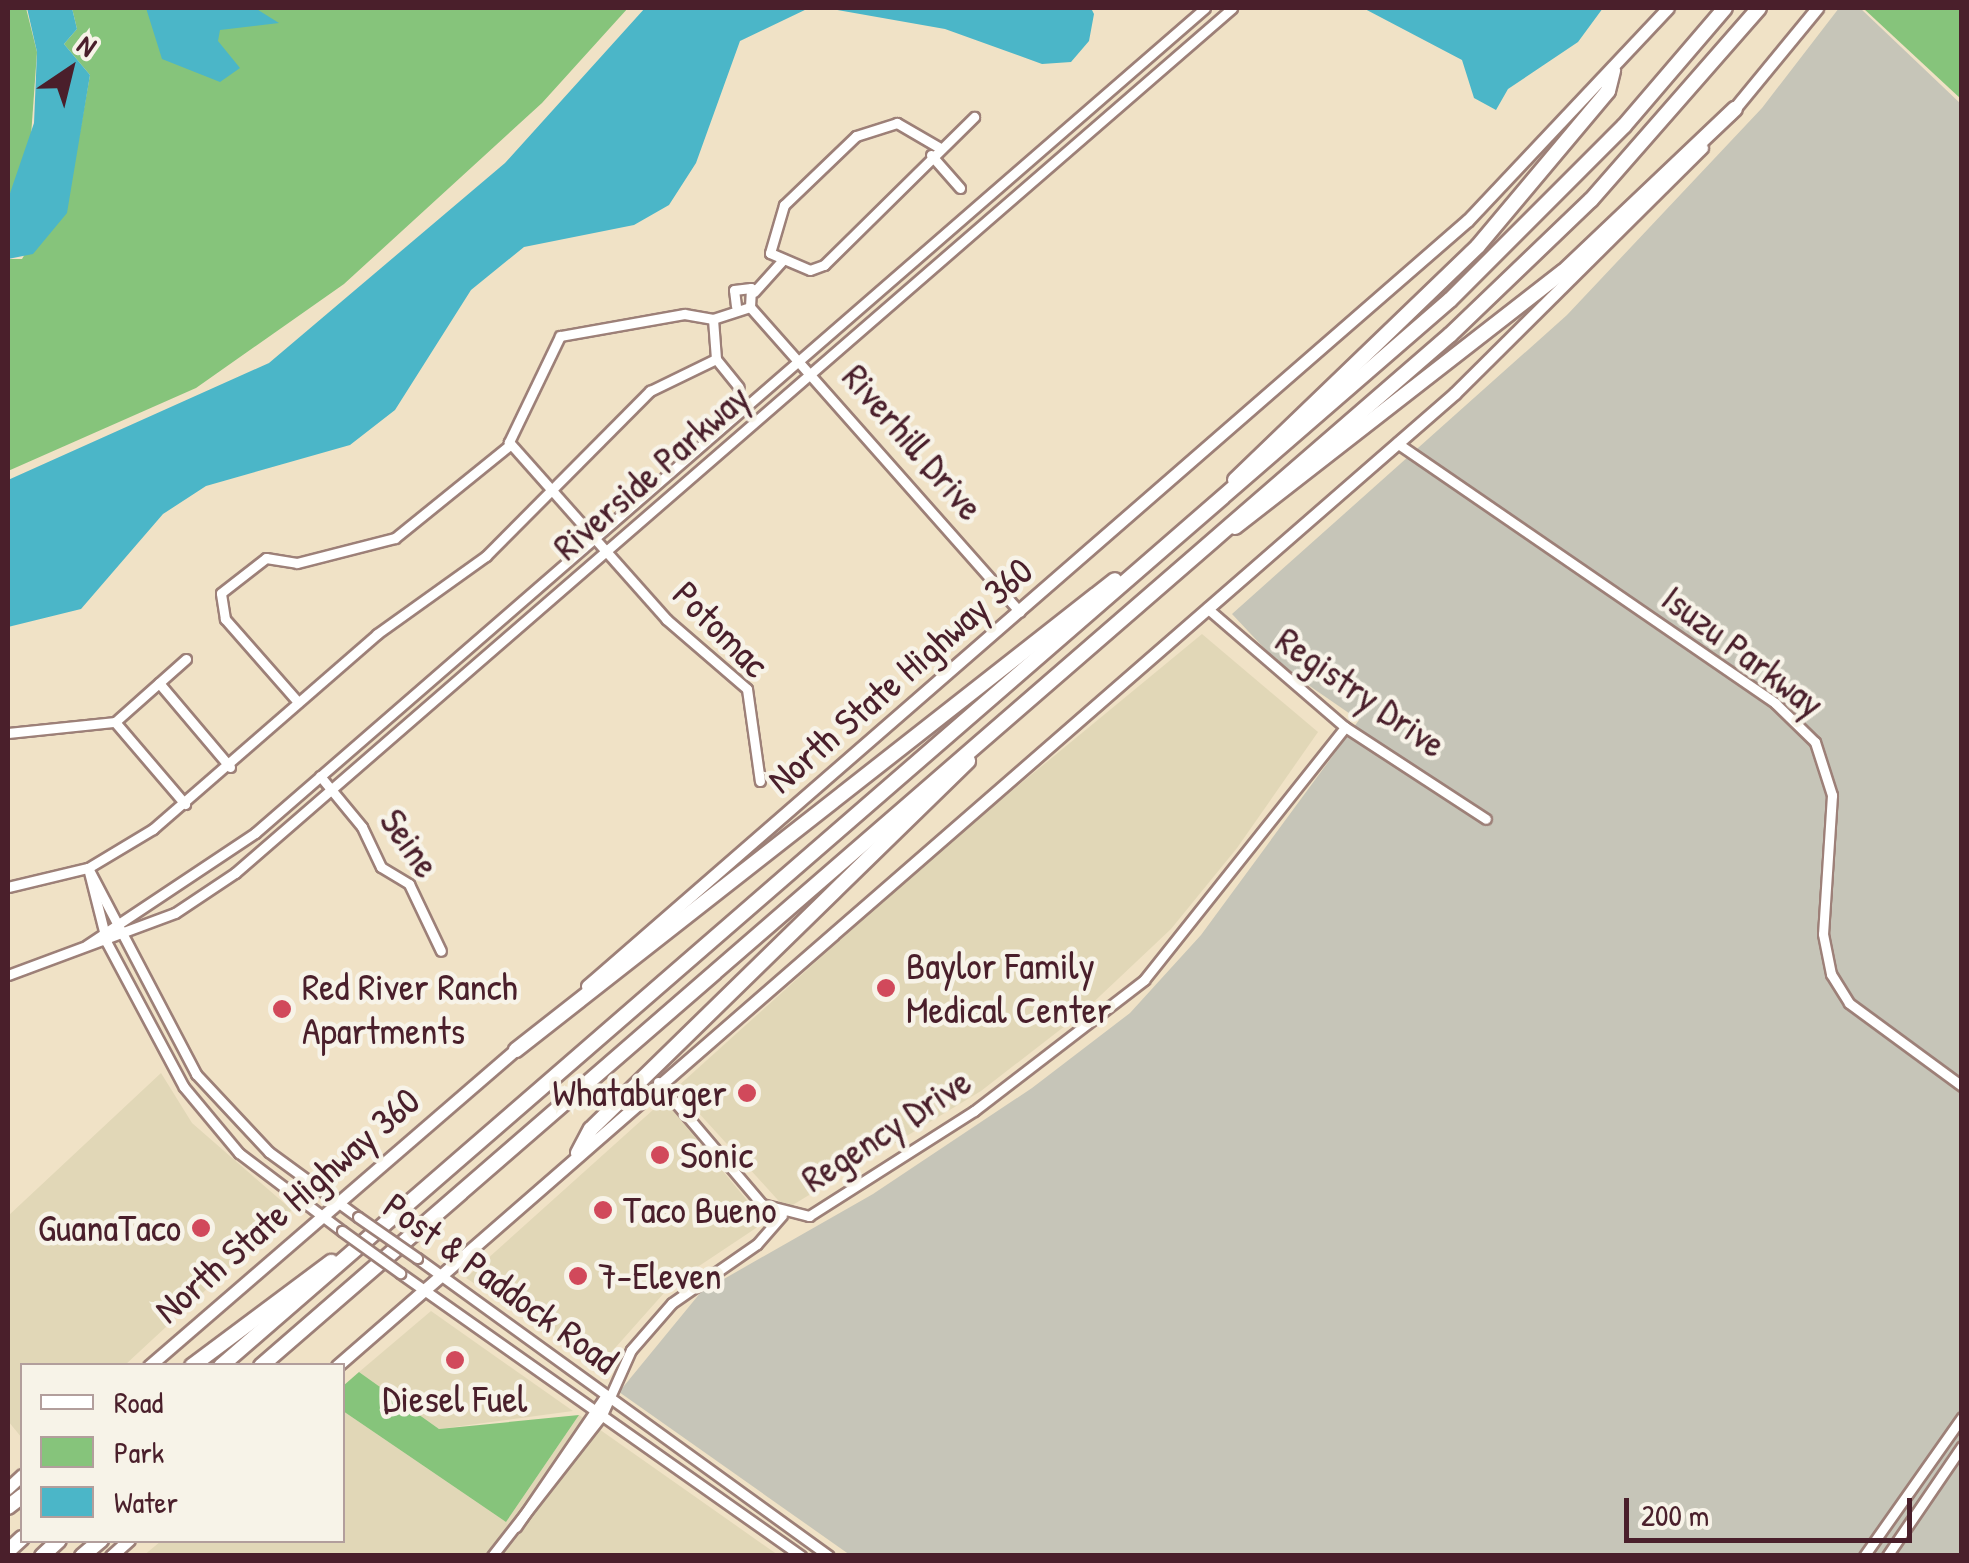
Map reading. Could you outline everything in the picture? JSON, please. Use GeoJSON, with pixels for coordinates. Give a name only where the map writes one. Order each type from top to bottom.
{"type":"FeatureCollection","features":[{"type":"Feature","properties":{"kind":"highway"},"geometry":{"type":"LineString","coordinates":[[224,1363],[1228,494],[1539,216],[1725,8]]}},
{"type":"Feature","properties":{"kind":"highway"},"geometry":{"type":"LineString","coordinates":[[264,1363],[1229,529],[1554,237],[1759,8]]}},
{"type":"Feature","properties":{"kind":"highway"},"geometry":{"type":"LineString","coordinates":[[1228,494],[1239,471],[1514,208],[1608,91],[1614,71]]}},
{"type":"Feature","properties":{"kind":"highway"},"geometry":{"type":"LineString","coordinates":[[1229,529],[1252,523],[1564,272],[1735,109]]}},
{"type":"Feature","properties":{"kind":"highway"},"geometry":{"type":"LineString","coordinates":[[516,1050],[1120,576],[1142,568]]}},
{"type":"Feature","properties":{"kind":"highway"},"geometry":{"type":"LineString","coordinates":[[578,1153],[591,1130],[947,787],[987,736]]}},
{"type":"Feature","properties":{"kind":"highway"},"geometry":{"type":"LineString","coordinates":[[196,1363],[321,1265],[343,1258]]}},
{"type":"Feature","properties":{"kind":"main road","name":"North State Highway 360"},"geometry":{"type":"LineString","coordinates":[[152,1363],[316,1214],[516,1050],[1468,220],[1614,71],[1668,8]]}},
{"type":"Feature","properties":{"kind":"main road"},"geometry":{"type":"LineString","coordinates":[[340,1363],[1397,443],[1602,255],[1735,109],[1812,11]]}},
{"type":"Feature","properties":{"kind":"street","name":"Riverside Parkway"},"geometry":{"type":"LineString","coordinates":[[87,945],[101,927],[214,864],[320,776],[1205,8]]}},
{"type":"Feature","properties":{"kind":"street","name":"Riverside Parkway"},"geometry":{"type":"LineString","coordinates":[[8,975],[87,945],[107,943],[235,873],[1232,8]]}},
{"type":"Feature","properties":{"kind":"street"},"geometry":{"type":"LineString","coordinates":[[1174,35],[1185,48]]}},
{"type":"Feature","properties":{"kind":"street"},"geometry":{"type":"LineString","coordinates":[[960,188],[935,151],[914,126],[879,127],[831,155],[784,205],[767,246],[782,261],[824,266],[935,151],[974,116]]}},
{"type":"Feature","properties":{"kind":"street"},"geometry":{"type":"LineString","coordinates":[[298,702],[225,618],[221,592],[266,558],[296,563],[395,538],[510,445],[560,336],[684,314],[713,319],[736,306],[750,307],[754,292],[782,261]]}},
{"type":"Feature","properties":{"kind":"street"},"geometry":{"type":"LineString","coordinates":[[736,306],[734,290],[754,292]]}},
{"type":"Feature","properties":{"kind":"street","name":"Riverhill Drive"},"geometry":{"type":"LineString","coordinates":[[750,307],[800,357],[1020,612]]}},
{"type":"Feature","properties":{"kind":"street"},"geometry":{"type":"LineString","coordinates":[[713,319],[716,359],[738,387]]}},
{"type":"Feature","properties":{"kind":"street"},"geometry":{"type":"LineString","coordinates":[[8,887],[88,868],[185,804],[230,768],[298,702],[559,488],[650,391],[716,359]]}},
{"type":"Feature","properties":{"kind":"street","name":"Isuzu Parkway"},"geometry":{"type":"LineString","coordinates":[[1397,443],[1776,703],[1815,742],[1832,795],[1823,934],[1831,974],[1849,1003],[1962,1086]]}},
{"type":"Feature","properties":{"kind":"street","name":"Potomac"},"geometry":{"type":"LineString","coordinates":[[510,445],[559,488],[606,550],[747,690],[760,781]]}},
{"type":"Feature","properties":{"kind":"street","name":"Registry Drive"},"geometry":{"type":"LineString","coordinates":[[1207,608],[1344,727],[1486,820]]}},
{"type":"Feature","properties":{"kind":"street"},"geometry":{"type":"LineString","coordinates":[[8,732],[115,722],[186,659]]}},
{"type":"Feature","properties":{"kind":"street"},"geometry":{"type":"LineString","coordinates":[[159,683],[230,768]]}},
{"type":"Feature","properties":{"kind":"street"},"geometry":{"type":"LineString","coordinates":[[115,722],[185,804]]}},
{"type":"Feature","properties":{"kind":"street","name":"Regency Drive"},"geometry":{"type":"LineString","coordinates":[[658,1082],[745,1188],[782,1215],[809,1216],[860,1185],[1119,1002],[1232,880],[1344,727]]}},
{"type":"Feature","properties":{"kind":"street","name":"Seine"},"geometry":{"type":"LineString","coordinates":[[320,776],[381,867],[409,884],[441,951]]}},
{"type":"Feature","properties":{"kind":"street","name":"Post & Paddock Road"},"geometry":{"type":"LineString","coordinates":[[88,868],[203,1083],[269,1152],[825,1554]]}},
{"type":"Feature","properties":{"kind":"street","name":"Post & Paddock Road"},"geometry":{"type":"LineString","coordinates":[[88,868],[107,943],[192,1097],[239,1153],[316,1214],[800,1556]]}},
{"type":"Feature","properties":{"kind":"street"},"geometry":{"type":"LineString","coordinates":[[192,1097],[203,1083]]}},
{"type":"Feature","properties":{"kind":"street"},"geometry":{"type":"LineString","coordinates":[[515,1530],[590,1408],[606,1394],[672,1303],[757,1244],[782,1215]]}},
{"type":"Feature","properties":{"kind":"street"},"geometry":{"type":"LineString","coordinates":[[492,1556],[602,1415],[606,1394]]}},
{"type":"Feature","properties":{"kind":"street"},"geometry":{"type":"LineString","coordinates":[[1866,1555],[1962,1416]]}},
{"type":"Feature","properties":{"kind":"street"},"geometry":{"type":"LineString","coordinates":[[1887,1556],[1962,1446]]}},
{"type":"Feature","properties":{"kind":"shaded area"},"geometry":{"type":"Polygon","coordinates":[[[1839,8],[1860,8],[1961,104],[1961,1555],[850,1555],[619,1392],[701,1292],[873,1194],[1032,1088],[1130,1013],[1201,935],[1359,720],[1282,667],[1232,614],[1567,315],[1762,108],[1839,8]]]}},
{"type":"Feature","properties":{"kind":"shaded area"},"geometry":{"type":"Polygon","coordinates":[[[1202,634],[1318,732],[1237,848],[1171,929],[1083,1012],[981,1091],[786,1209],[676,1088],[940,850],[1202,634]]]}},
{"type":"Feature","properties":{"kind":"shaded area"},"geometry":{"type":"Polygon","coordinates":[[[161,1073],[192,1123],[292,1210],[127,1363],[20,1363],[20,1436],[8,1421],[8,1216],[161,1073]]]}},
{"type":"Feature","properties":{"kind":"shaded area"},"geometry":{"type":"Polygon","coordinates":[[[664,1100],[765,1222],[672,1284],[599,1366],[466,1278],[664,1100]]]}},
{"type":"Feature","properties":{"kind":"shaded area"},"geometry":{"type":"Polygon","coordinates":[[[431,1311],[573,1411],[439,1429],[359,1372],[431,1311]]]}},
{"type":"Feature","properties":{"kind":"shaded area"},"geometry":{"type":"Polygon","coordinates":[[[345,1412],[506,1522],[579,1415],[778,1555],[143,1556],[159,1543],[345,1543],[345,1412]]]}},
{"type":"Feature","properties":{"kind":"green space"},"geometry":{"type":"Polygon","coordinates":[[[8,8],[26,8],[37,52],[30,150],[8,199],[8,8]]]}},
{"type":"Feature","properties":{"kind":"green space"},"geometry":{"type":"Polygon","coordinates":[[[72,8],[628,8],[542,103],[344,284],[196,388],[8,471],[8,259],[22,259],[72,176],[90,75],[64,44],[77,29],[72,8]]]}},
{"type":"Feature","properties":{"kind":"green space"},"geometry":{"type":"Polygon","coordinates":[[[1863,8],[1961,8],[1961,99],[1863,8]]]}},
{"type":"Feature","properties":{"kind":"green space"},"geometry":{"type":"Polygon","coordinates":[[[359,1372],[439,1429],[579,1415],[506,1522],[345,1412],[345,1384],[359,1372]]]}},
{"type":"Feature","properties":{"kind":"water"},"geometry":{"type":"Polygon","coordinates":[[[27,8],[72,8],[77,29],[64,44],[90,75],[67,213],[33,254],[8,259],[8,199],[34,123],[37,52],[27,8]]]}},
{"type":"Feature","properties":{"kind":"water"},"geometry":{"type":"Polygon","coordinates":[[[146,8],[255,8],[279,23],[220,30],[218,41],[240,68],[220,82],[162,59],[146,8]]]}},
{"type":"Feature","properties":{"kind":"water"},"geometry":{"type":"Polygon","coordinates":[[[645,8],[809,8],[740,41],[696,163],[669,205],[634,225],[524,247],[471,290],[395,410],[350,445],[206,486],[163,514],[81,609],[8,627],[8,480],[269,363],[505,163],[645,8]]]}},
{"type":"Feature","properties":{"kind":"water"},"geometry":{"type":"Polygon","coordinates":[[[826,8],[1091,8],[1094,14],[1089,41],[1071,62],[1042,64],[945,29],[826,8]]]}},
{"type":"Feature","properties":{"kind":"water"},"geometry":{"type":"Polygon","coordinates":[[[1363,8],[1603,8],[1578,42],[1508,89],[1496,110],[1474,98],[1462,60],[1363,8]]]}},
{"type":"Feature","properties":{"kind":"place","name":"Baylor Family Medical Center"},"geometry":{"type":"Point","coordinates":[886,988]}},
{"type":"Feature","properties":{"kind":"place","name":"Red River Ranch Apartments"},"geometry":{"type":"Point","coordinates":[282,1009]}},
{"type":"Feature","properties":{"kind":"place","name":"Whataburger"},"geometry":{"type":"Point","coordinates":[747,1093]}},
{"type":"Feature","properties":{"kind":"place","name":"Sonic"},"geometry":{"type":"Point","coordinates":[660,1155]}},
{"type":"Feature","properties":{"kind":"place","name":"Taco Bueno"},"geometry":{"type":"Point","coordinates":[603,1210]}},
{"type":"Feature","properties":{"kind":"place","name":"GuanaTaco"},"geometry":{"type":"Point","coordinates":[201,1228]}},
{"type":"Feature","properties":{"kind":"place","name":"7-Eleven"},"geometry":{"type":"Point","coordinates":[578,1276]}},
{"type":"Feature","properties":{"kind":"place","name":"Diesel Fuel"},"geometry":{"type":"Point","coordinates":[455,1360]}}]}
